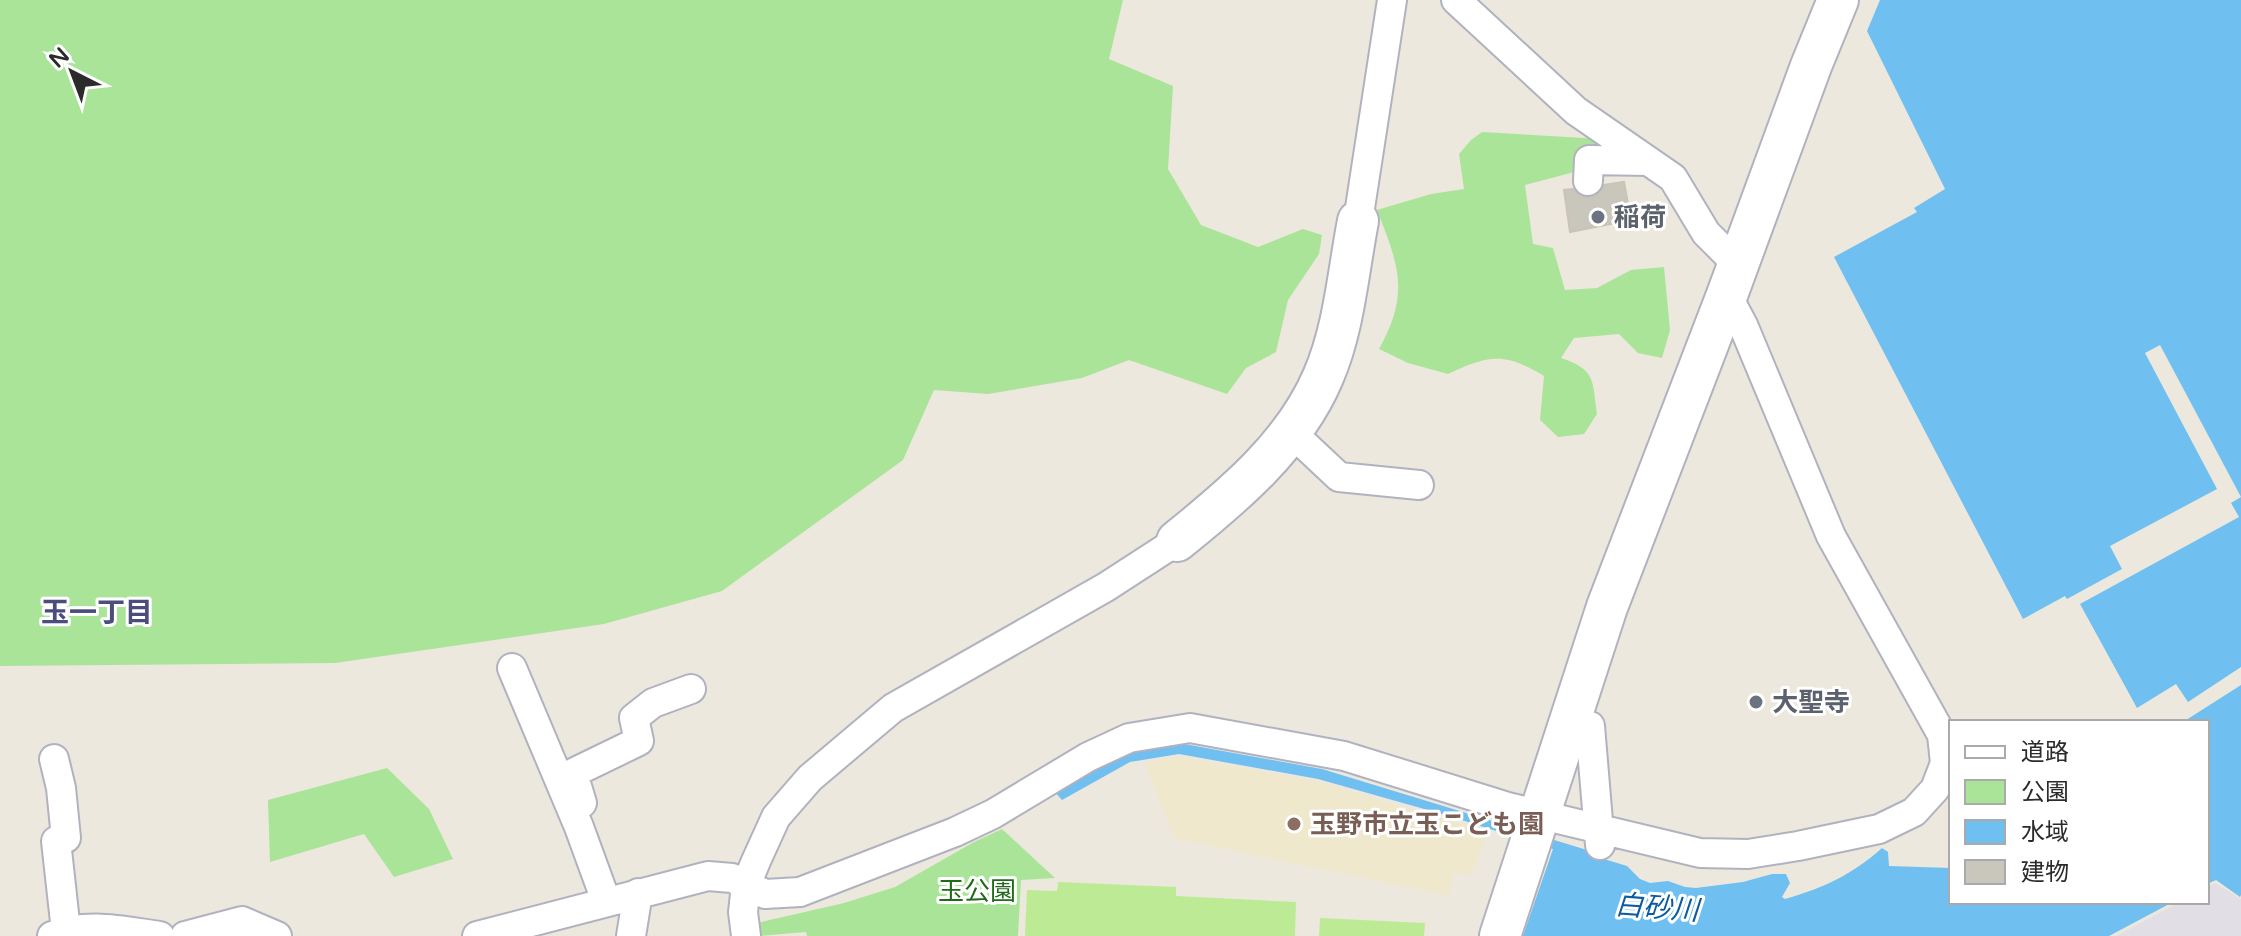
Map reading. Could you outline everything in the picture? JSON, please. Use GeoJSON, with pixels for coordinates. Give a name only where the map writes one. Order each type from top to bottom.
{"type":"FeatureCollection","features":[{"type":"Feature","properties":{"kind":"street"},"geometry":{"type":"LineString","coordinates":[[746,936],[743,912],[746,885],[776,817],[810,778],[893,708],[1106,587],[1177,541],[1229,500],[1307,407],[1323,376],[1337,334],[1392,0]]}},
{"type":"Feature","properties":{"kind":"street"},"geometry":{"type":"LineString","coordinates":[[477,936],[708,876],[732,878],[765,894],[800,892],[955,832],[993,814],[1088,757],[1129,738],[1190,728],[1344,756],[1534,831],[1700,853],[1748,854],[1798,846],[1879,829],[1914,812],[1935,789],[1945,763],[1942,735],[1831,536],[1743,325],[1732,280],[1706,233],[1673,178],[1576,111],[1456,0]]}},
{"type":"Feature","properties":{"kind":"street"},"geometry":{"type":"LineString","coordinates":[[1500,936],[1607,607],[1838,0]]}},
{"type":"Feature","properties":{"kind":"street"},"geometry":{"type":"LineString","coordinates":[[1588,181],[1589,160],[1648,161]]}},
{"type":"Feature","properties":{"kind":"street"},"geometry":{"type":"LineString","coordinates":[[1290,431],[1339,477],[1419,485]]}},
{"type":"Feature","properties":{"kind":"street"},"geometry":{"type":"LineString","coordinates":[[512,668],[606,901]]}},
{"type":"Feature","properties":{"kind":"street"},"geometry":{"type":"LineString","coordinates":[[573,813],[584,808],[573,773],[639,741],[634,718],[653,703],[691,689]]}},
{"type":"Feature","properties":{"kind":"street"},"geometry":{"type":"LineString","coordinates":[[1569,719],[1590,726],[1600,838]]}},
{"type":"Feature","properties":{"kind":"street"},"geometry":{"type":"LineString","coordinates":[[54,759],[61,788],[66,838],[56,841],[59,933],[160,936]]}},
{"type":"Feature","properties":{"kind":"street"},"geometry":{"type":"LineString","coordinates":[[631,936],[638,893]]}},
{"type":"Feature","properties":{"kind":"street"},"geometry":{"type":"LineString","coordinates":[[185,936],[242,921],[277,936]]}},
{"type":"Feature","properties":{"kind":"shaded area"},"geometry":{"type":"Polygon","coordinates":[[[1180,757],[1320,782],[1488,832],[1471,875],[1452,873],[1450,896],[1174,838],[1145,764],[1180,757]]]}},
{"type":"Feature","properties":{"kind":"shaded area"},"geometry":{"type":"Polygon","coordinates":[[[2215,883],[2241,899],[2241,936],[2116,936],[2176,904],[2209,904],[2209,887],[2215,883]]]}},
{"type":"Feature","properties":{"kind":"green space"},"geometry":{"type":"Polygon","coordinates":[[[0,0],[1123,0],[1109,59],[1173,86],[1168,169],[1201,225],[1258,247],[1303,229],[1322,235],[1319,254],[1288,300],[1276,352],[1246,368],[1227,394],[1129,360],[1082,378],[988,394],[934,390],[903,460],[722,591],[604,624],[335,663],[0,666],[0,0]]]}},
{"type":"Feature","properties":{"kind":"green space"},"geometry":{"type":"Polygon","coordinates":[[[1482,132],[1602,139],[1622,153],[1582,170],[1525,185],[1533,244],[1553,248],[1565,290],[1597,288],[1631,270],[1664,267],[1670,330],[1662,358],[1638,353],[1619,334],[1574,338],[1561,358],[1581,367],[1591,378],[1597,414],[1584,434],[1558,437],[1540,420],[1544,376],[1518,363],[1486,360],[1448,374],[1408,363],[1379,349],[1395,312],[1398,280],[1391,247],[1377,210],[1431,194],[1464,189],[1459,154],[1482,132]]]}},
{"type":"Feature","properties":{"kind":"green space"},"geometry":{"type":"Polygon","coordinates":[[[387,768],[429,809],[453,859],[394,877],[364,834],[270,862],[268,800],[387,768]]]}},
{"type":"Feature","properties":{"kind":"green space","name":"玉公園"},"geometry":{"type":"Polygon","coordinates":[[[1002,829],[1055,878],[1021,880],[1018,936],[807,936],[806,932],[758,936],[757,923],[844,903],[895,887],[1002,829]]]}},
{"type":"Feature","properties":{"kind":"green space"},"geometry":{"type":"Polygon","coordinates":[[[1058,882],[1176,887],[1176,896],[1296,902],[1295,936],[1025,936],[1027,890],[1057,891],[1058,882]]]}},
{"type":"Feature","properties":{"kind":"green space"},"geometry":{"type":"Polygon","coordinates":[[[1320,918],[1425,923],[1424,936],[1319,936],[1320,918]]]}},
{"type":"Feature","properties":{"kind":"water"},"geometry":{"type":"Polygon","coordinates":[[[1880,0],[2241,0],[2241,497],[2160,345],[2145,353],[2217,489],[2110,546],[2122,569],[2023,619],[1834,257],[1917,212],[1914,208],[1945,189],[1867,31],[1880,0]]]}},
{"type":"Feature","properties":{"kind":"water"},"geometry":{"type":"Polygon","coordinates":[[[2241,497],[2241,667],[2188,702],[2176,684],[2137,708],[2080,604],[2239,517],[2231,503],[2241,497]]]}},
{"type":"Feature","properties":{"kind":"water"},"geometry":{"type":"Polygon","coordinates":[[[2241,685],[2240,897],[2216,880],[2209,883],[2209,720],[2186,720],[2241,685]]]}},
{"type":"Feature","properties":{"kind":"water","name":"白砂川"},"geometry":{"type":"Polygon","coordinates":[[[1179,743],[1322,769],[1587,850],[1627,866],[1640,879],[1650,883],[1668,881],[1696,888],[1786,874],[1790,883],[1782,897],[1785,899],[1836,880],[1882,848],[1888,852],[1889,866],[1949,868],[1949,904],[2169,904],[2109,936],[1523,936],[1553,849],[1318,779],[1179,754],[1130,762],[1062,800],[1054,791],[1127,752],[1179,743]]]}},
{"type":"Feature","properties":{"kind":"building"},"geometry":{"type":"Polygon","coordinates":[[[1624,182],[1631,220],[1570,232],[1564,190],[1573,189],[1580,196],[1588,198],[1596,196],[1604,185],[1624,182]]]}},
{"type":"Feature","properties":{"kind":"place","name":"稲荷"},"geometry":{"type":"Point","coordinates":[1598,217]}},
{"type":"Feature","properties":{"kind":"place","name":"大聖寺"},"geometry":{"type":"Point","coordinates":[1756,702]}},
{"type":"Feature","properties":{"kind":"place","name":"玉野市立玉こども園"},"geometry":{"type":"Point","coordinates":[1294,824]}},
{"type":"Feature","properties":{"kind":"district","name":"玉一丁目"},"geometry":{"type":"Point","coordinates":[97,613]}}]}
